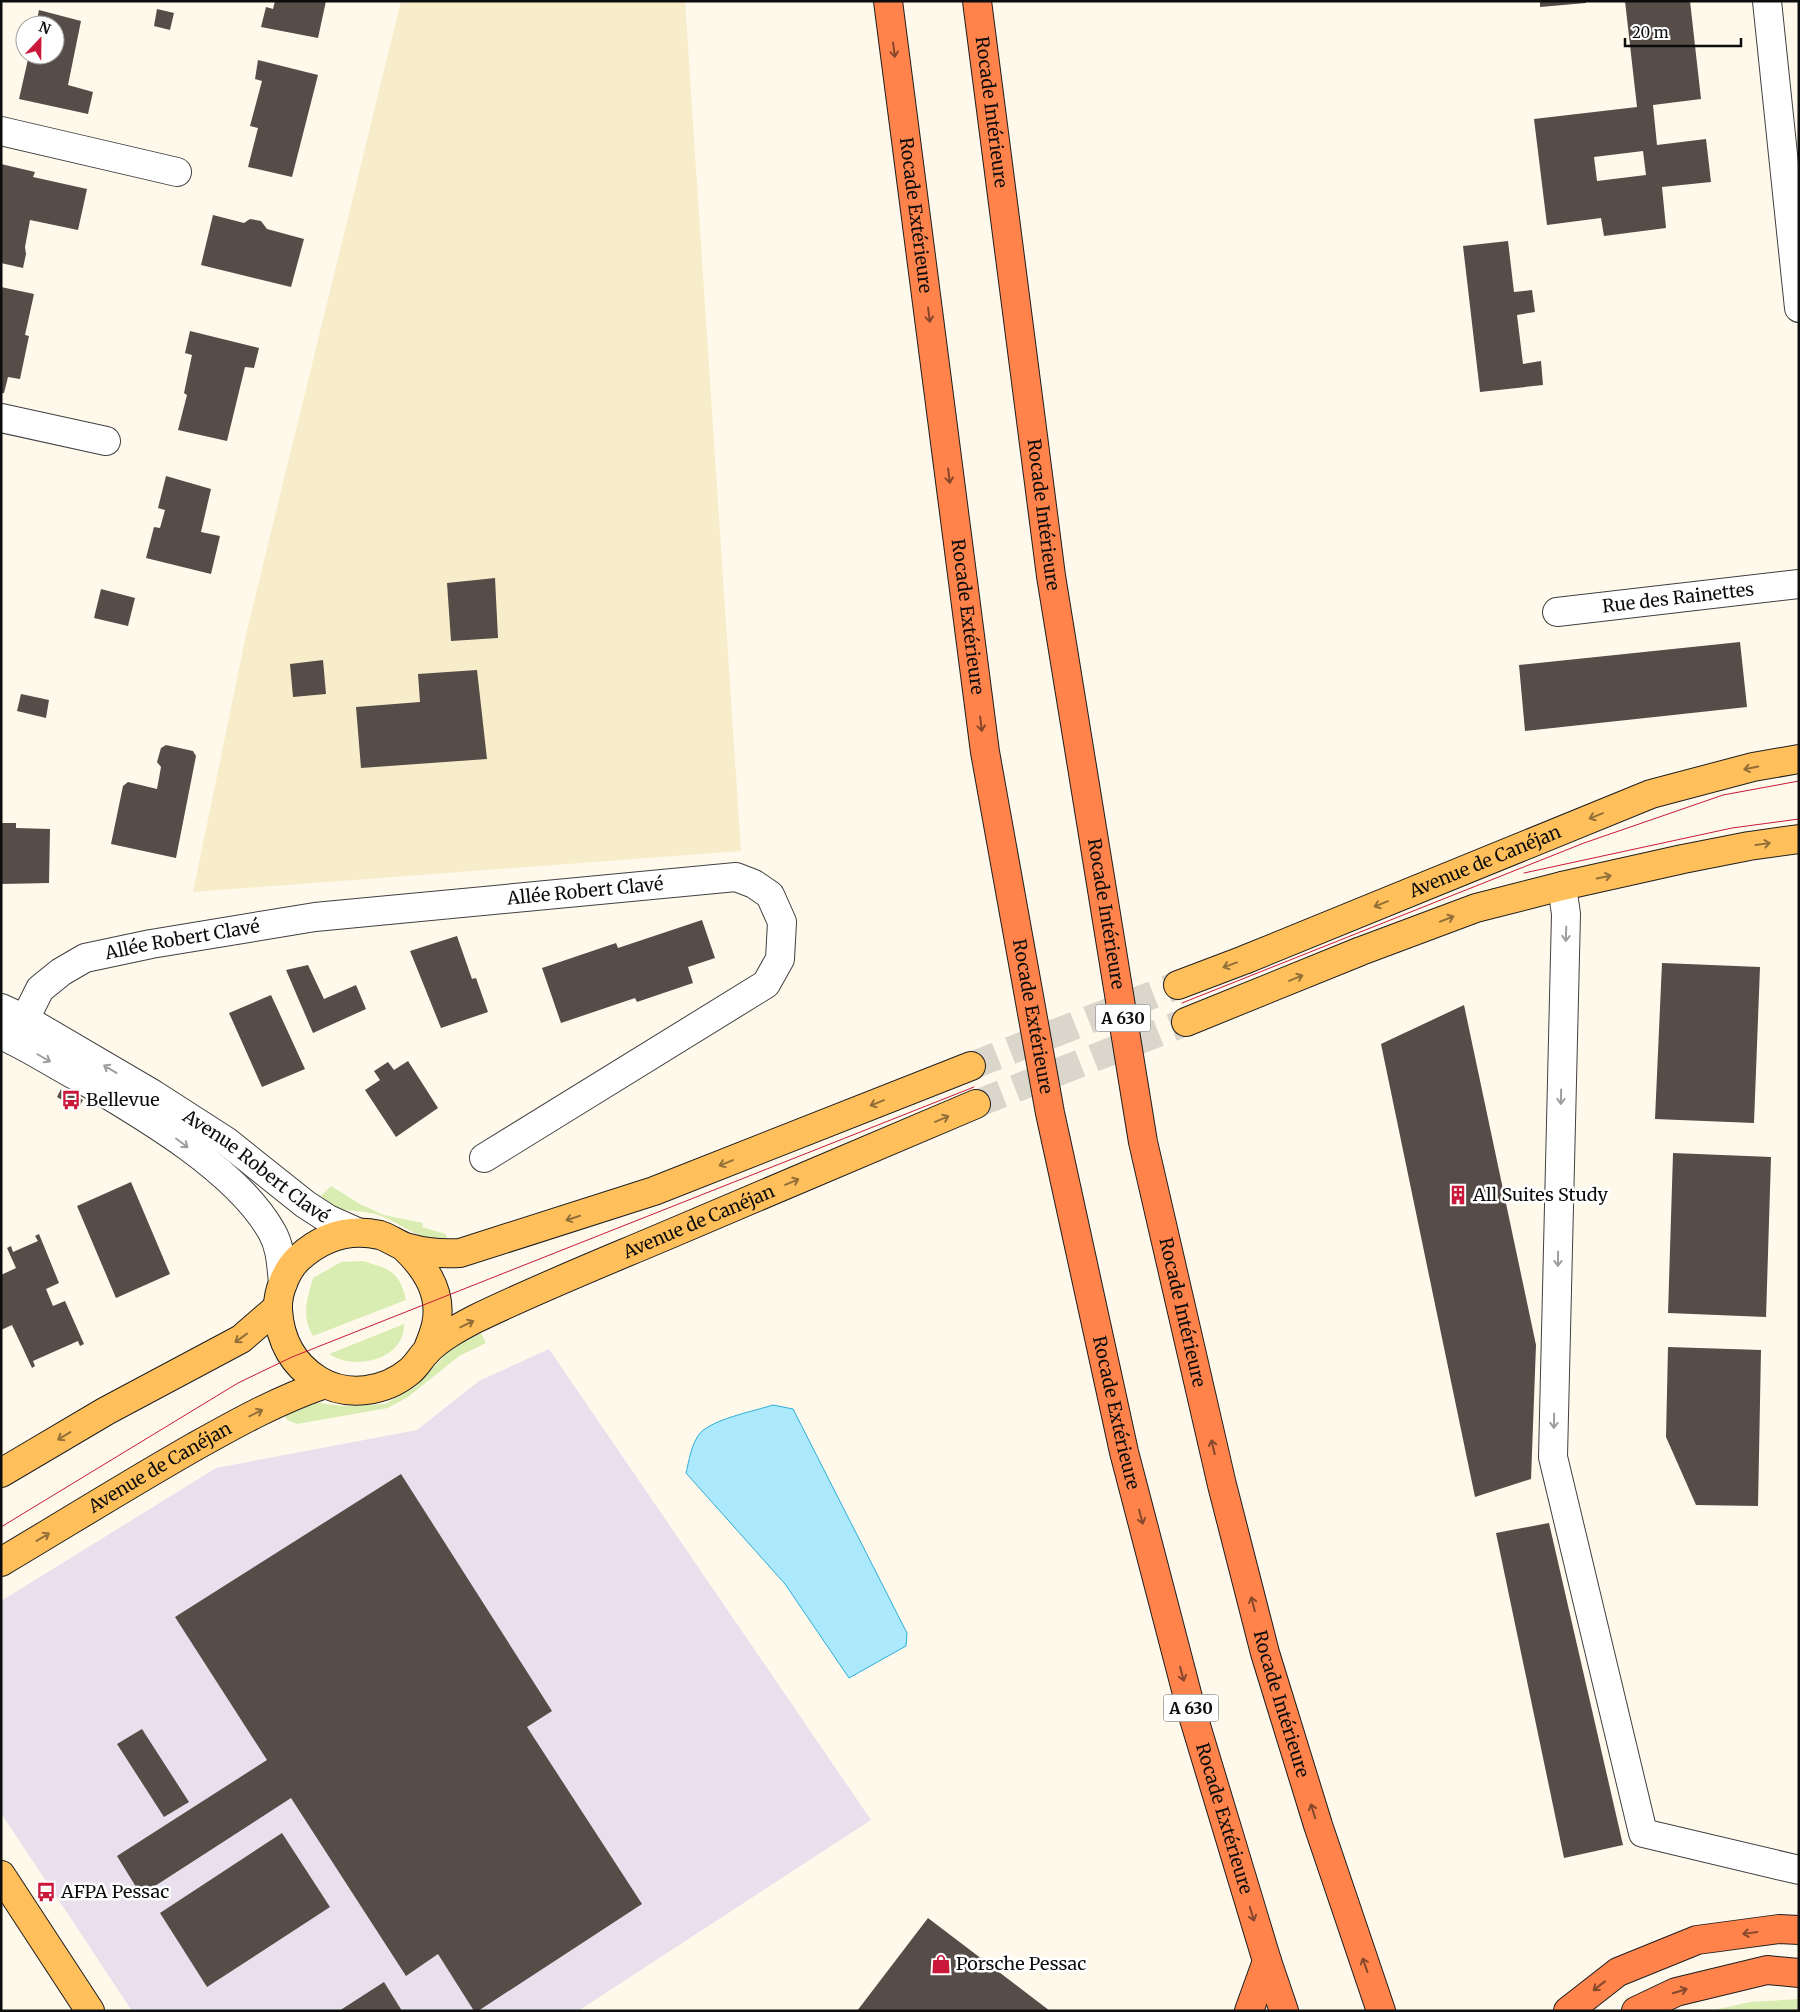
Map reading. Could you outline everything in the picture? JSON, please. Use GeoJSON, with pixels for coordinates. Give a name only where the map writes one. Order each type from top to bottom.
{"type":"FeatureCollection","features":[{"type":"Feature","properties":{"kind":"highway","name":"Rocade Extérieure"},"geometry":{"type":"LineString","coordinates":[[888,1],[985,752],[1050,1113],[1124,1452],[1191,1709],[1267,1962],[1284,2011]]}},
{"type":"Feature","properties":{"kind":"highway","name":"Rocade Intérieure"},"geometry":{"type":"LineString","coordinates":[[977,1],[1051,576],[1143,1142],[1222,1485],[1265,1653],[1318,1825],[1381,2011]]}},
{"type":"Feature","properties":{"kind":"highway"},"geometry":{"type":"LineString","coordinates":[[1568,2011],[1618,1972],[1697,1940],[1779,1929],[1799,1930]]}},
{"type":"Feature","properties":{"kind":"highway"},"geometry":{"type":"LineString","coordinates":[[1248,2011],[1267,1962]]}},
{"type":"Feature","properties":{"kind":"highway"},"geometry":{"type":"LineString","coordinates":[[1636,2011],[1676,1992],[1767,1970],[1799,1974]]}},
{"type":"Feature","properties":{"kind":"main road","name":"Avenue de Canéjan"},"geometry":{"type":"LineString","coordinates":[[1178,985],[1244,960],[1651,794],[1752,768],[1799,759]]}},
{"type":"Feature","properties":{"kind":"main road"},"geometry":{"type":"LineString","coordinates":[[1186,1022],[1352,955],[1476,908],[1562,886],[1749,846],[1799,839]]}},
{"type":"Feature","properties":{"kind":"main road","name":"Avenue de Canéjan"},"geometry":{"type":"LineString","coordinates":[[405,1248],[435,1254],[460,1253],[554,1224],[654,1191],[971,1066]]}},
{"type":"Feature","properties":{"kind":"main road","name":"Avenue de Canéjan"},"geometry":{"type":"LineString","coordinates":[[280,1295],[281,1333],[292,1357],[306,1372],[325,1384],[347,1390],[371,1390],[386,1386],[412,1369],[427,1351],[453,1330],[573,1275],[976,1104]]}},
{"type":"Feature","properties":{"kind":"main road","name":"Avenue de Canéjan"},"geometry":{"type":"LineString","coordinates":[[1,1472],[106,1411],[241,1339],[280,1295],[294,1262],[312,1246],[333,1236],[357,1232],[382,1236],[405,1248],[420,1262],[431,1279],[436,1299],[436,1326],[427,1351]]}},
{"type":"Feature","properties":{"kind":"main road","name":"Avenue de Canéjan"},"geometry":{"type":"LineString","coordinates":[[1,1562],[152,1471],[252,1415],[300,1392],[325,1384]]}},
{"type":"Feature","properties":{"kind":"main road"},"geometry":{"type":"LineString","coordinates":[[1,1875],[90,2011]]}},
{"type":"Feature","properties":{"kind":"street"},"geometry":{"type":"LineString","coordinates":[[1767,1],[1789,124],[1799,308]]}},
{"type":"Feature","properties":{"kind":"street"},"geometry":{"type":"LineString","coordinates":[[1,131],[177,172]]}},
{"type":"Feature","properties":{"kind":"street"},"geometry":{"type":"LineString","coordinates":[[1,418],[106,441]]}},
{"type":"Feature","properties":{"kind":"street","name":"Rue des Rainettes"},"geometry":{"type":"LineString","coordinates":[[1558,612],[1799,584]]}},
{"type":"Feature","properties":{"kind":"street","name":"Allée Robert Clavé"},"geometry":{"type":"LineString","coordinates":[[10,1025],[40,989],[61,972],[85,958],[189,937],[315,917],[736,878],[754,884],[770,895],[782,922],[780,959],[766,984],[484,1158]]}},
{"type":"Feature","properties":{"kind":"street"},"geometry":{"type":"LineString","coordinates":[[1562,886],[1566,914],[1553,1456],[1638,1814],[1643,1833],[1799,1870]]}},
{"type":"Feature","properties":{"kind":"street","name":"Avenue Robert Clavé"},"geometry":{"type":"LineString","coordinates":[[10,1025],[152,1094],[226,1141],[328,1220],[357,1232]]}},
{"type":"Feature","properties":{"kind":"street","name":"Avenue Robert Clavé"},"geometry":{"type":"LineString","coordinates":[[10,1025],[107,1094],[167,1132],[237,1188],[260,1214],[280,1249],[280,1295]]}},
{"type":"Feature","properties":{"kind":"shaded area"},"geometry":{"type":"Polygon","coordinates":[[[401,1],[685,1],[741,851],[193,892],[247,630],[401,1]]]}},
{"type":"Feature","properties":{"kind":"shaded area"},"geometry":{"type":"Polygon","coordinates":[[[549,1349],[871,1820],[578,2011],[132,2011],[1,1813],[1,1601],[216,1468],[417,1430],[479,1381],[549,1349]]]}},
{"type":"Feature","properties":{"kind":"green space"},"geometry":{"type":"Polygon","coordinates":[[[331,1186],[360,1204],[384,1215],[423,1223],[422,1227],[446,1234],[447,1240],[421,1236],[375,1214],[334,1206],[321,1196],[331,1186]]]}},
{"type":"Feature","properties":{"kind":"green space"},"geometry":{"type":"Polygon","coordinates":[[[363,1261],[387,1269],[397,1277],[401,1283],[406,1300],[313,1336],[307,1322],[306,1308],[313,1278],[341,1262],[363,1261]]]}},
{"type":"Feature","properties":{"kind":"green space"},"geometry":{"type":"Polygon","coordinates":[[[404,1324],[402,1336],[396,1346],[387,1354],[376,1359],[351,1362],[329,1354],[404,1324]]]}},
{"type":"Feature","properties":{"kind":"green space"},"geometry":{"type":"Polygon","coordinates":[[[481,1333],[486,1343],[459,1356],[408,1397],[388,1408],[297,1424],[287,1420],[284,1414],[312,1402],[343,1406],[385,1404],[415,1387],[451,1349],[481,1333]]]}},
{"type":"Feature","properties":{"kind":"green space"},"geometry":{"type":"Polygon","coordinates":[[[1799,1999],[1799,2011],[1710,2011],[1750,2002],[1799,1999]]]}},
{"type":"Feature","properties":{"kind":"water"},"geometry":{"type":"Polygon","coordinates":[[[773,1405],[793,1409],[907,1633],[906,1646],[849,1678],[785,1584],[686,1473],[690,1454],[698,1436],[703,1430],[721,1421],[773,1405]]]}},
{"type":"Feature","properties":{"kind":"building"},"geometry":{"type":"Polygon","coordinates":[[[275,1],[326,1],[318,38],[261,27],[266,7],[273,9],[275,1]]]}},
{"type":"Feature","properties":{"kind":"building"},"geometry":{"type":"Polygon","coordinates":[[[1540,1],[1586,1],[1586,3],[1540,7],[1540,1]]]}},
{"type":"Feature","properties":{"kind":"building"},"geometry":{"type":"Polygon","coordinates":[[[1625,1],[1690,1],[1701,99],[1653,105],[1657,145],[1706,139],[1711,182],[1662,187],[1666,228],[1604,236],[1601,218],[1547,225],[1534,119],[1637,107],[1625,1]],[[1643,151],[1594,157],[1597,181],[1646,175],[1643,151]]]}},
{"type":"Feature","properties":{"kind":"building"},"geometry":{"type":"Polygon","coordinates":[[[157,9],[174,13],[170,30],[154,26],[157,9]]]}},
{"type":"Feature","properties":{"kind":"building"},"geometry":{"type":"Polygon","coordinates":[[[39,10],[58,15],[38,15],[39,10]]]}},
{"type":"Feature","properties":{"kind":"building"},"geometry":{"type":"Polygon","coordinates":[[[65,17],[81,21],[68,85],[93,92],[88,114],[19,99],[27,65],[65,65],[65,17]]]}},
{"type":"Feature","properties":{"kind":"building"},"geometry":{"type":"Polygon","coordinates":[[[258,60],[318,75],[292,177],[248,167],[258,128],[250,126],[262,81],[255,79],[258,60]]]}},
{"type":"Feature","properties":{"kind":"building"},"geometry":{"type":"Polygon","coordinates":[[[1,164],[35,172],[33,177],[87,189],[78,230],[30,220],[23,268],[1,263],[1,164]]]}},
{"type":"Feature","properties":{"kind":"building"},"geometry":{"type":"Polygon","coordinates":[[[213,215],[244,223],[250,219],[261,221],[267,229],[304,239],[291,287],[201,265],[213,215]]]}},
{"type":"Feature","properties":{"kind":"building"},"geometry":{"type":"Polygon","coordinates":[[[1508,241],[1514,292],[1532,290],[1535,312],[1517,315],[1523,364],[1541,361],[1543,385],[1480,392],[1463,246],[1508,241]]]}},
{"type":"Feature","properties":{"kind":"building"},"geometry":{"type":"Polygon","coordinates":[[[1,287],[34,294],[25,335],[29,336],[20,379],[8,377],[4,393],[1,393],[1,287]]]}},
{"type":"Feature","properties":{"kind":"building"},"geometry":{"type":"Polygon","coordinates":[[[190,331],[259,348],[254,368],[245,367],[227,441],[178,430],[187,395],[184,393],[192,355],[185,353],[190,331]]]}},
{"type":"Feature","properties":{"kind":"building"},"geometry":{"type":"Polygon","coordinates":[[[166,476],[211,489],[201,532],[220,536],[211,574],[146,558],[154,527],[160,528],[165,510],[158,508],[166,476]]]}},
{"type":"Feature","properties":{"kind":"building"},"geometry":{"type":"Polygon","coordinates":[[[495,578],[498,638],[451,641],[447,583],[495,578]]]}},
{"type":"Feature","properties":{"kind":"building"},"geometry":{"type":"Polygon","coordinates":[[[101,589],[135,598],[128,626],[94,618],[101,589]]]}},
{"type":"Feature","properties":{"kind":"building"},"geometry":{"type":"Polygon","coordinates":[[[1740,642],[1747,707],[1525,731],[1519,665],[1740,642]]]}},
{"type":"Feature","properties":{"kind":"building"},"geometry":{"type":"Polygon","coordinates":[[[323,660],[326,694],[293,697],[290,664],[323,660]]]}},
{"type":"Feature","properties":{"kind":"building"},"geometry":{"type":"Polygon","coordinates":[[[477,670],[487,759],[361,768],[356,707],[420,702],[418,674],[477,670]]]}},
{"type":"Feature","properties":{"kind":"building"},"geometry":{"type":"Polygon","coordinates":[[[21,694],[49,700],[46,718],[17,711],[21,694]]]}},
{"type":"Feature","properties":{"kind":"building"},"geometry":{"type":"Polygon","coordinates":[[[166,745],[193,751],[196,756],[176,858],[111,844],[123,786],[128,782],[157,789],[161,767],[157,762],[161,748],[166,745]]]}},
{"type":"Feature","properties":{"kind":"building"},"geometry":{"type":"Polygon","coordinates":[[[1,823],[16,823],[16,828],[50,829],[49,883],[1,884],[1,823]]]}},
{"type":"Feature","properties":{"kind":"building"},"geometry":{"type":"Polygon","coordinates":[[[702,920],[715,958],[688,967],[693,983],[637,1002],[635,998],[561,1023],[542,968],[616,943],[618,948],[702,920]]]}},
{"type":"Feature","properties":{"kind":"building"},"geometry":{"type":"Polygon","coordinates":[[[457,936],[472,979],[476,978],[488,1012],[441,1028],[410,951],[457,936]]]}},
{"type":"Feature","properties":{"kind":"building"},"geometry":{"type":"Polygon","coordinates":[[[1662,963],[1760,967],[1754,1123],[1655,1119],[1662,963]]]}},
{"type":"Feature","properties":{"kind":"building"},"geometry":{"type":"Polygon","coordinates":[[[308,965],[324,999],[356,985],[366,1009],[313,1033],[286,970],[308,965]]]}},
{"type":"Feature","properties":{"kind":"building"},"geometry":{"type":"Polygon","coordinates":[[[271,995],[305,1069],[262,1087],[229,1013],[271,995]]]}},
{"type":"Feature","properties":{"kind":"building","name":"All Suites Study"},"geometry":{"type":"Polygon","coordinates":[[[1464,1005],[1536,1345],[1531,1479],[1475,1497],[1381,1044],[1464,1005]]]}},
{"type":"Feature","properties":{"kind":"building"},"geometry":{"type":"Polygon","coordinates":[[[408,1061],[438,1108],[396,1137],[365,1090],[380,1080],[374,1071],[388,1062],[394,1070],[408,1061]]]}},
{"type":"Feature","properties":{"kind":"building"},"geometry":{"type":"Polygon","coordinates":[[[61,1089],[83,1100],[78,1109],[57,1097],[61,1089]]]}},
{"type":"Feature","properties":{"kind":"building"},"geometry":{"type":"Polygon","coordinates":[[[1673,1153],[1771,1157],[1766,1317],[1668,1313],[1673,1153]]]}},
{"type":"Feature","properties":{"kind":"building"},"geometry":{"type":"Polygon","coordinates":[[[131,1182],[170,1274],[116,1298],[77,1206],[131,1182]]]}},
{"type":"Feature","properties":{"kind":"building"},"geometry":{"type":"Polygon","coordinates":[[[39,1234],[59,1283],[46,1289],[53,1306],[65,1301],[84,1344],[80,1346],[78,1341],[33,1361],[35,1366],[32,1368],[12,1325],[1,1330],[1,1275],[16,1268],[7,1248],[11,1246],[13,1252],[38,1241],[35,1236],[39,1234]]]}},
{"type":"Feature","properties":{"kind":"building"},"geometry":{"type":"Polygon","coordinates":[[[1668,1347],[1761,1350],[1758,1506],[1696,1505],[1666,1437],[1668,1347]]]}},
{"type":"Feature","properties":{"kind":"building"},"geometry":{"type":"Polygon","coordinates":[[[401,1474],[552,1711],[527,1727],[642,1904],[478,2011],[474,2011],[438,1954],[406,1976],[291,1798],[141,1895],[117,1856],[267,1760],[175,1617],[401,1474]]]}},
{"type":"Feature","properties":{"kind":"building"},"geometry":{"type":"Polygon","coordinates":[[[1549,1523],[1623,1845],[1564,1858],[1496,1533],[1549,1523]]]}},
{"type":"Feature","properties":{"kind":"building"},"geometry":{"type":"Polygon","coordinates":[[[142,1729],[189,1802],[164,1817],[117,1744],[142,1729]]]}},
{"type":"Feature","properties":{"kind":"building"},"geometry":{"type":"Polygon","coordinates":[[[282,1833],[330,1907],[207,1987],[160,1913],[282,1833]]]}},
{"type":"Feature","properties":{"kind":"building","name":"Porsche Pessac"},"geometry":{"type":"Polygon","coordinates":[[[928,1918],[1050,2011],[857,2011],[928,1918]]]}},
{"type":"Feature","properties":{"kind":"building"},"geometry":{"type":"Polygon","coordinates":[[[384,1982],[402,2011],[339,2011],[384,1982]]]}},
{"type":"Feature","properties":{"kind":"tunnel"},"geometry":{"type":"LineString","coordinates":[[971,1066],[1178,985]]}},
{"type":"Feature","properties":{"kind":"tunnel"},"geometry":{"type":"LineString","coordinates":[[976,1104],[1186,1022]]}},
{"type":"Feature","properties":{"kind":"tram line"},"geometry":{"type":"LineString","coordinates":[[1182,1003],[1584,843],[1723,795],[1799,781]]}},
{"type":"Feature","properties":{"kind":"tram line"},"geometry":{"type":"LineString","coordinates":[[1524,873],[1732,828],[1799,819]]}},
{"type":"Feature","properties":{"kind":"tram line"},"geometry":{"type":"LineString","coordinates":[[1,1527],[238,1383],[292,1357],[974,1087]]}},
{"type":"Feature","properties":{"kind":"place","name":"Bellevue"},"geometry":{"type":"Point","coordinates":[71,1100]}},
{"type":"Feature","properties":{"kind":"place","name":"All Suites Study"},"geometry":{"type":"Point","coordinates":[1458,1195]}},
{"type":"Feature","properties":{"kind":"place","name":"AFPA Pessac"},"geometry":{"type":"Point","coordinates":[46,1892]}},
{"type":"Feature","properties":{"kind":"place","name":"Porsche Pessac"},"geometry":{"type":"Point","coordinates":[941,1964]}}]}
